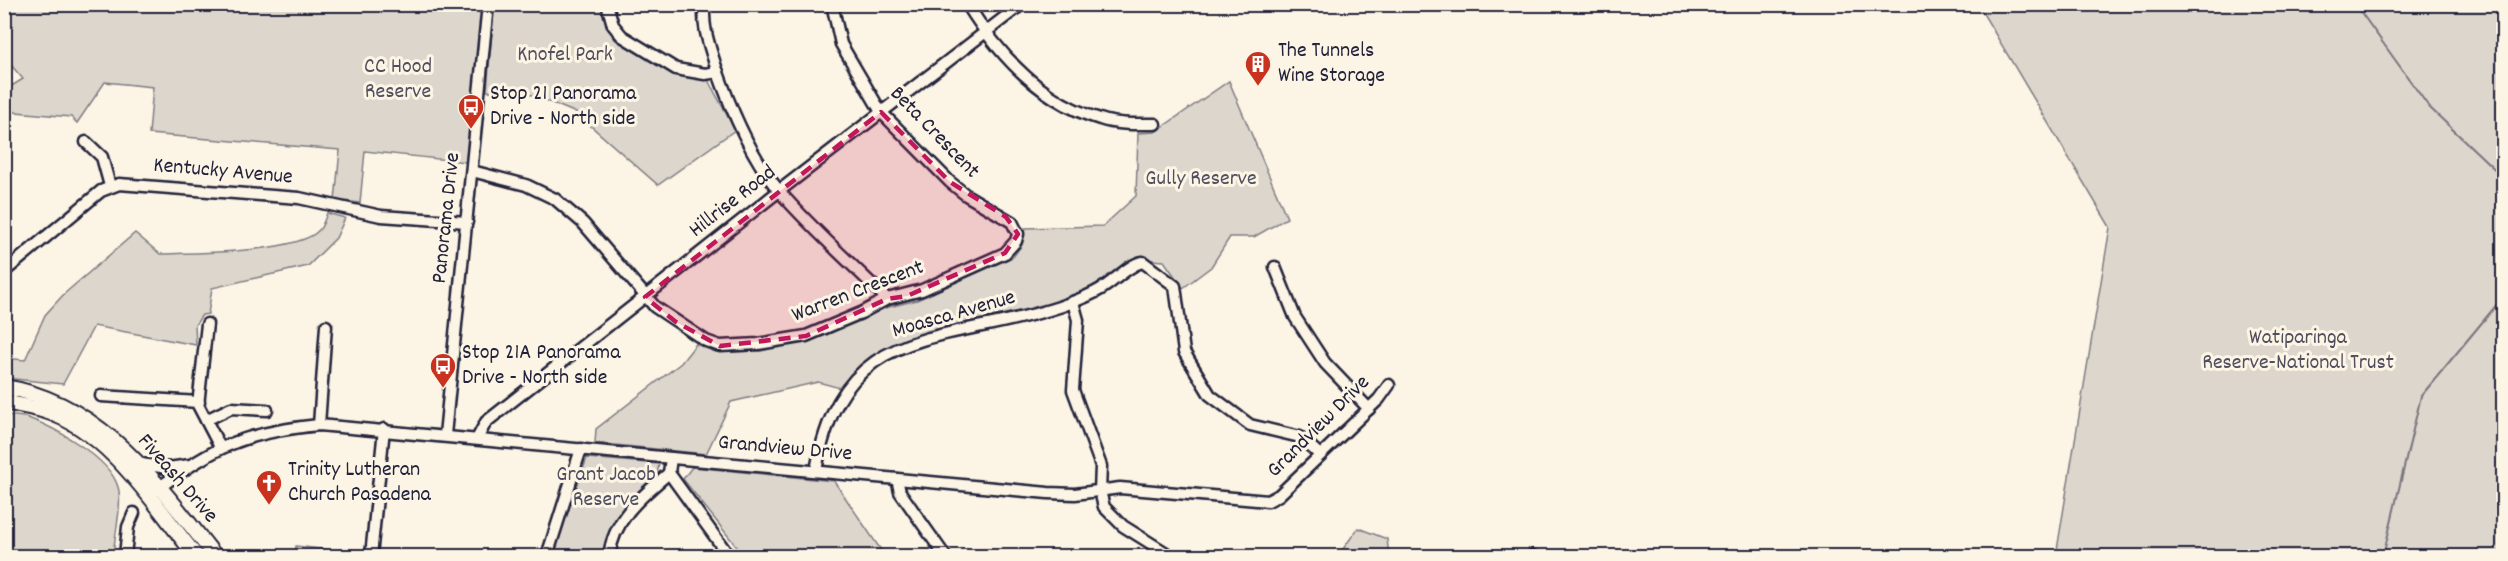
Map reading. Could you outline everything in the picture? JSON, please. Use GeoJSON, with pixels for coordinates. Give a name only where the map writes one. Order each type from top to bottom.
{"type":"FeatureCollection","features":[{"type":"Feature","properties":{"kind":"main road","name":"Fiveash Drive"},"geometry":{"type":"LineString","coordinates":[[6,387],[62,404],[89,419],[141,464],[154,492],[196,556]]}},
{"type":"Feature","properties":{"kind":"main road","name":"Fiveash Drive"},"geometry":{"type":"LineString","coordinates":[[5,402],[47,411],[75,424],[154,492],[215,556]]}},
{"type":"Feature","properties":{"kind":"street","name":"Panorama Drive"},"geometry":{"type":"LineString","coordinates":[[445,435],[488,4]]}},
{"type":"Feature","properties":{"kind":"street"},"geometry":{"type":"LineString","coordinates":[[607,4],[613,25],[622,36],[676,69],[705,74],[718,72]]}},
{"type":"Feature","properties":{"kind":"street"},"geometry":{"type":"LineString","coordinates":[[705,4],[703,13],[709,45],[730,106],[779,191],[887,299]]}},
{"type":"Feature","properties":{"kind":"street","name":"Beta Crescent"},"geometry":{"type":"LineString","coordinates":[[832,4],[841,44],[881,112],[950,182],[966,195],[1006,217],[1018,234]]}},
{"type":"Feature","properties":{"kind":"street"},"geometry":{"type":"LineString","coordinates":[[967,4],[985,33],[1011,63],[1060,102],[1101,120],[1155,124]]}},
{"type":"Feature","properties":{"kind":"street","name":"Hillrise Road"},"geometry":{"type":"LineString","coordinates":[[477,439],[486,422],[779,191],[1022,4]]}},
{"type":"Feature","properties":{"kind":"street"},"geometry":{"type":"LineString","coordinates":[[4,272],[111,186],[102,157],[86,142]]}},
{"type":"Feature","properties":{"kind":"street","name":"Warren Crescent"},"geometry":{"type":"LineString","coordinates":[[472,171],[526,185],[555,199],[606,248],[645,297],[676,322],[706,341],[720,346],[758,344],[806,336],[833,326],[887,299],[922,290],[1005,253],[1016,241],[1018,234]]}},
{"type":"Feature","properties":{"kind":"street","name":"Kentucky Avenue"},"geometry":{"type":"LineString","coordinates":[[111,186],[152,184],[299,198],[381,216],[467,222]]}},
{"type":"Feature","properties":{"kind":"street","name":"Moasca Avenue"},"geometry":{"type":"LineString","coordinates":[[816,471],[838,399],[874,360],[909,344],[935,336],[1073,302],[1099,291],[1138,263],[1148,264],[1175,286],[1184,352],[1210,395],[1250,425],[1300,437],[1320,455]]}},
{"type":"Feature","properties":{"kind":"street"},"geometry":{"type":"LineString","coordinates":[[1275,267],[1295,317],[1325,363],[1369,409]]}},
{"type":"Feature","properties":{"kind":"street"},"geometry":{"type":"LineString","coordinates":[[1073,302],[1078,320],[1073,390],[1101,466],[1100,491],[1104,507],[1123,526],[1171,556]]}},
{"type":"Feature","properties":{"kind":"street"},"geometry":{"type":"LineString","coordinates":[[207,324],[199,402],[220,447]]}},
{"type":"Feature","properties":{"kind":"street"},"geometry":{"type":"LineString","coordinates":[[319,425],[326,326]]}},
{"type":"Feature","properties":{"kind":"street","name":"Grandview Drive"},"geometry":{"type":"LineString","coordinates":[[154,492],[220,447],[255,434],[319,425],[384,429],[1048,493],[1120,488],[1268,501],[1279,495],[1369,409],[1389,385]]}},
{"type":"Feature","properties":{"kind":"street"},"geometry":{"type":"LineString","coordinates":[[101,396],[199,402]]}},
{"type":"Feature","properties":{"kind":"street"},"geometry":{"type":"LineString","coordinates":[[206,420],[231,408],[267,410]]}},
{"type":"Feature","properties":{"kind":"street"},"geometry":{"type":"LineString","coordinates":[[371,556],[384,429]]}},
{"type":"Feature","properties":{"kind":"street"},"geometry":{"type":"LineString","coordinates":[[547,556],[581,449]]}},
{"type":"Feature","properties":{"kind":"street"},"geometry":{"type":"LineString","coordinates":[[609,556],[610,544],[623,517],[669,473],[671,458]]}},
{"type":"Feature","properties":{"kind":"street"},"geometry":{"type":"LineString","coordinates":[[141,464],[168,468],[193,465]]}},
{"type":"Feature","properties":{"kind":"street"},"geometry":{"type":"LineString","coordinates":[[669,473],[729,556]]}},
{"type":"Feature","properties":{"kind":"street"},"geometry":{"type":"LineString","coordinates":[[897,479],[900,492],[945,556]]}},
{"type":"Feature","properties":{"kind":"street"},"geometry":{"type":"LineString","coordinates":[[125,556],[128,527],[134,513]]}},
{"type":"Feature","properties":{"kind":"highlighted area"},"geometry":{"type":"Polygon","coordinates":[[[881,112],[950,182],[1006,217],[1018,234],[1005,253],[907,296],[887,299],[806,336],[720,346],[676,322],[645,297],[881,112]]]}},
{"type":"Feature","properties":{"kind":"green space","name":"CC Hood Reserve"},"geometry":{"type":"Polygon","coordinates":[[[5,4],[482,5],[466,162],[365,151],[360,203],[335,200],[340,150],[149,134],[153,87],[105,82],[77,123],[71,117],[5,111],[5,90],[23,79],[5,58],[5,4]]]}},
{"type":"Feature","properties":{"kind":"green space","name":"Knofel Park"},"geometry":{"type":"Polygon","coordinates":[[[494,5],[604,5],[613,38],[672,74],[708,80],[735,130],[658,185],[576,113],[533,95],[487,91],[494,5]]]}},
{"type":"Feature","properties":{"kind":"green space","name":"Watiparinga Reserve-National Trust"},"geometry":{"type":"Polygon","coordinates":[[[1978,5],[2503,5],[2503,556],[2056,556],[2110,227],[1978,5]]]}},
{"type":"Feature","properties":{"kind":"green space","name":"Gully Reserve"},"geometry":{"type":"Polygon","coordinates":[[[1229,81],[1287,218],[1254,237],[1230,237],[1211,267],[1183,288],[1164,261],[1137,259],[1097,288],[1055,305],[906,339],[866,363],[840,388],[818,382],[731,402],[706,454],[595,443],[596,429],[681,363],[696,344],[716,352],[761,351],[826,335],[877,310],[917,300],[1013,257],[1022,245],[1025,228],[1103,226],[1136,196],[1138,133],[1155,132],[1229,81]]]}},
{"type":"Feature","properties":{"kind":"green space"},"geometry":{"type":"Polygon","coordinates":[[[327,213],[345,218],[336,238],[308,266],[212,288],[208,314],[202,315],[195,325],[196,345],[94,326],[63,384],[5,378],[5,358],[25,360],[45,315],[64,294],[135,233],[160,254],[244,250],[308,238],[319,230],[327,213]]]}},
{"type":"Feature","properties":{"kind":"green space"},"geometry":{"type":"Polygon","coordinates":[[[5,415],[28,418],[52,428],[93,455],[113,476],[118,487],[119,502],[113,556],[5,556],[5,415]]]}},
{"type":"Feature","properties":{"kind":"green space","name":"Grant Jacob Reserve"},"geometry":{"type":"Polygon","coordinates":[[[587,458],[659,464],[657,474],[649,487],[625,508],[613,524],[605,556],[552,556],[587,458]]]}},
{"type":"Feature","properties":{"kind":"green space"},"geometry":{"type":"Polygon","coordinates":[[[692,467],[834,481],[885,556],[744,556],[683,479],[692,467]]]}},
{"type":"Feature","properties":{"kind":"green space"},"geometry":{"type":"Polygon","coordinates":[[[1358,528],[1387,539],[1389,556],[1338,556],[1358,528]]]}},
{"type":"Feature","properties":{"kind":"green space"},"geometry":{"type":"Polygon","coordinates":[[[296,546],[328,550],[327,556],[295,556],[296,546]]]}},
{"type":"Feature","properties":{"kind":"waterway"},"geometry":{"type":"LineString","coordinates":[[2355,4],[2429,107],[2504,178]]}},
{"type":"Feature","properties":{"kind":"waterway"},"geometry":{"type":"LineString","coordinates":[[2383,556],[2421,396],[2504,296]]}},
{"type":"Feature","properties":{"kind":"place","name":"The Tunnels Wine Storage"},"geometry":{"type":"Point","coordinates":[1258,87]}},
{"type":"Feature","properties":{"kind":"place","name":"Stop 21 Panorama Drive - North side"},"geometry":{"type":"Point","coordinates":[471,130]}},
{"type":"Feature","properties":{"kind":"place","name":"Stop 21A Panorama Drive - North side"},"geometry":{"type":"Point","coordinates":[443,389]}},
{"type":"Feature","properties":{"kind":"place","name":"Trinity Lutheran Church Pasadena"},"geometry":{"type":"Point","coordinates":[269,506]}}]}
